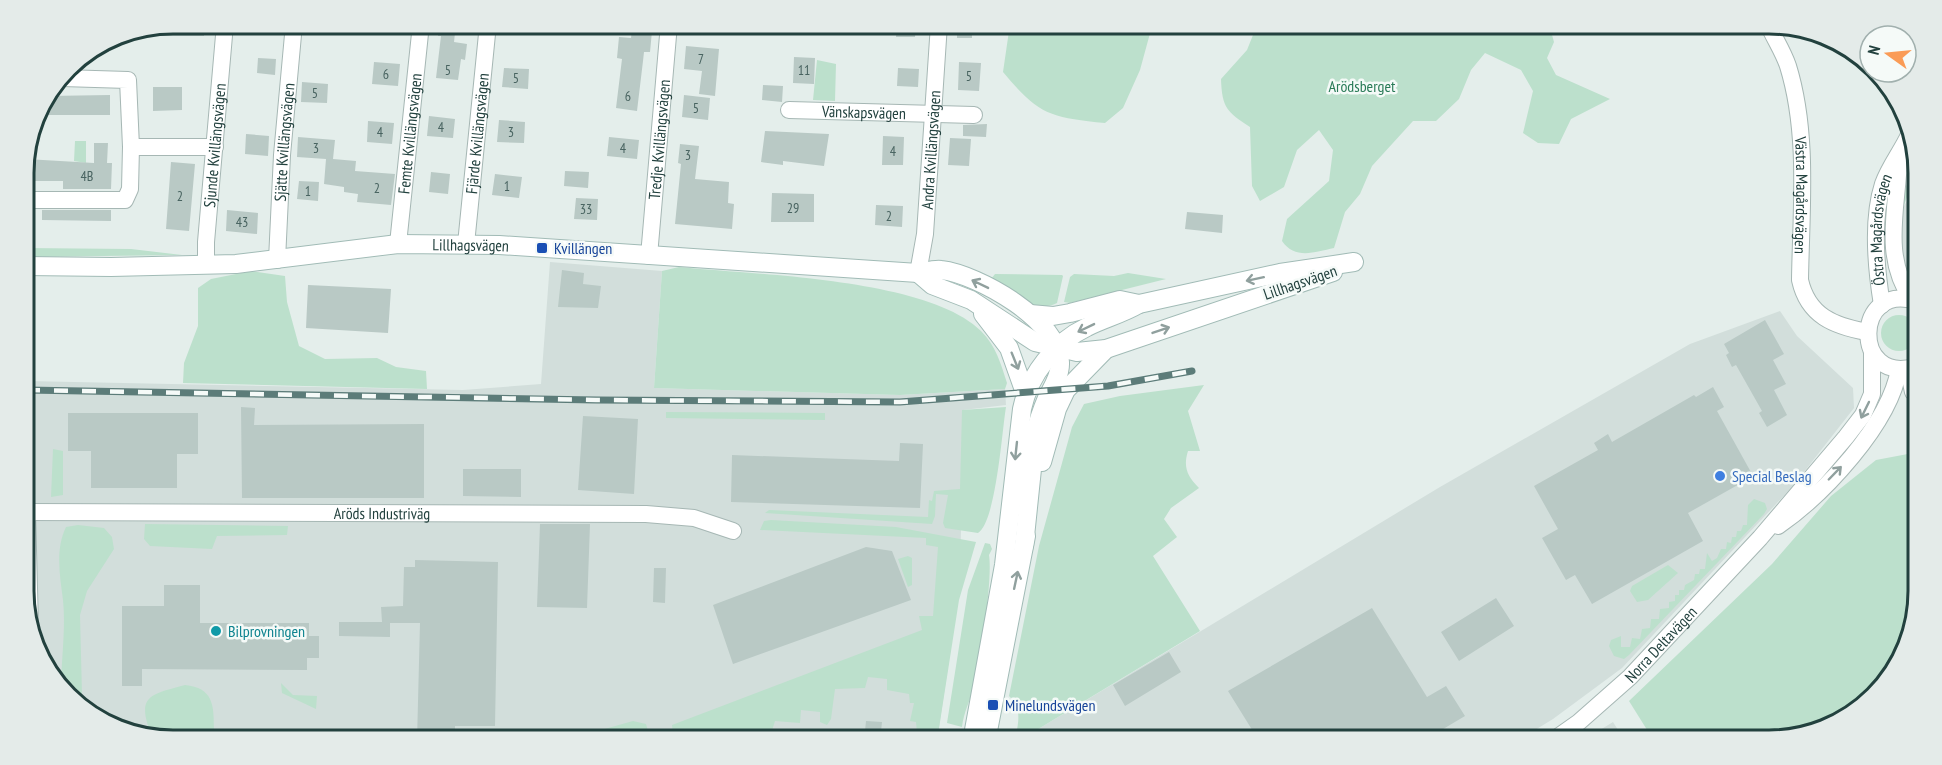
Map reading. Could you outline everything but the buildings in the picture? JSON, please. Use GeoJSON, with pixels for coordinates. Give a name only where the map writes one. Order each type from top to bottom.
{"type":"FeatureCollection","features":[{"type":"Feature","properties":{"kind":"street","name":"Sjunde Kvillängsvägen"},"geometry":{"type":"LineString","coordinates":[[206,265],[206,242],[224,34]]}},
{"type":"Feature","properties":{"kind":"street","name":"Sjätte Kvillängsvägen"},"geometry":{"type":"LineString","coordinates":[[277,260],[282,154],[293,34]]}},
{"type":"Feature","properties":{"kind":"street","name":"Femte Kvillängsvägen"},"geometry":{"type":"LineString","coordinates":[[398,244],[420,34]]}},
{"type":"Feature","properties":{"kind":"street","name":"Fjärde Kvillängsvägen"},"geometry":{"type":"LineString","coordinates":[[466,244],[487,34]]}},
{"type":"Feature","properties":{"kind":"street","name":"Tredje Kvillängsvägen"},"geometry":{"type":"LineString","coordinates":[[649,256],[668,34]]}},
{"type":"Feature","properties":{"kind":"street","name":"Andra Kvillängsvägen"},"geometry":{"type":"LineString","coordinates":[[918,273],[925,233],[938,34]]}},
{"type":"Feature","properties":{"kind":"street","name":"Västra Magårdsvägen"},"geometry":{"type":"LineString","coordinates":[[1773,35],[1788,66],[1799,128],[1802,183],[1800,280],[1803,293],[1820,317],[1830,323],[1867,332]]}},
{"type":"Feature","properties":{"kind":"street"},"geometry":{"type":"LineString","coordinates":[[35,200],[125,200],[130,189],[128,80],[72,78]]}},
{"type":"Feature","properties":{"kind":"street","name":"Vänskapsvägen"},"geometry":{"type":"LineString","coordinates":[[789,110],[974,115]]}},
{"type":"Feature","properties":{"kind":"street","name":"Östra Magårdsvägen"},"geometry":{"type":"LineString","coordinates":[[1882,305],[1877,213],[1882,186],[1904,145]]}},
{"type":"Feature","properties":{"kind":"street"},"geometry":{"type":"LineString","coordinates":[[131,147],[215,147]]}},
{"type":"Feature","properties":{"kind":"street","name":"Östra Magårdsvägen"},"geometry":{"type":"LineString","coordinates":[[1899,157],[1898,185],[1892,218],[1893,252],[1900,283],[1908,293]]}},
{"type":"Feature","properties":{"kind":"street","name":"Lillhagsvägen"},"geometry":{"type":"LineString","coordinates":[[35,266],[206,265],[277,260],[398,244],[466,244],[918,273],[940,269],[983,284],[1030,314],[1046,327],[1057,348]]}},
{"type":"Feature","properties":{"kind":"street","name":"Lillhagsvägen"},"geometry":{"type":"LineString","coordinates":[[918,273],[932,285],[971,300],[1035,342],[1057,348],[1077,352],[1106,349],[1324,276],[1354,262],[1291,271],[1139,304],[1123,314],[1088,326],[1057,348],[1039,369],[1025,393]]}},
{"type":"Feature","properties":{"kind":"street"},"geometry":{"type":"LineString","coordinates":[[1867,332],[1871,317],[1882,305],[1896,299],[1908,300]]}},
{"type":"Feature","properties":{"kind":"street"},"geometry":{"type":"LineString","coordinates":[[971,300],[1009,348],[1025,393],[1004,565],[974,730]]}},
{"type":"Feature","properties":{"kind":"street","name":"Lillhagsvägen"},"geometry":{"type":"LineString","coordinates":[[1030,314],[1053,316],[1119,300],[1139,304]]}},
{"type":"Feature","properties":{"kind":"street","name":"Norra Deltavägen"},"geometry":{"type":"LineString","coordinates":[[1568,730],[1630,677],[1760,538],[1863,415],[1872,394],[1872,353],[1867,332]]}},
{"type":"Feature","properties":{"kind":"street"},"geometry":{"type":"LineString","coordinates":[[988,730],[1024,546],[1032,469],[1031,458],[1043,408],[1059,371],[1057,348]]}},
{"type":"Feature","properties":{"kind":"street","name":"Lillhagsvägen"},"geometry":{"type":"LineString","coordinates":[[1024,546],[1049,432],[1066,390],[1106,349]]}},
{"type":"Feature","properties":{"kind":"street"},"geometry":{"type":"LineString","coordinates":[[1872,353],[1884,364],[1907,368]]}},
{"type":"Feature","properties":{"kind":"street","name":"Norra Deltavägen"},"geometry":{"type":"LineString","coordinates":[[1760,538],[1798,512],[1849,459],[1891,400],[1907,368]]}},
{"type":"Feature","properties":{"kind":"street","name":"Aröds Industriväg"},"geometry":{"type":"LineString","coordinates":[[34,512],[646,513],[694,518],[733,531]]}},
{"type":"Feature","properties":{"kind":"shaded area"},"geometry":{"type":"Polygon","coordinates":[[[1908,200],[1908,279],[1900,233],[1902,209],[1908,200]]]}},
{"type":"Feature","properties":{"kind":"shaded area"},"geometry":{"type":"Polygon","coordinates":[[[550,262],[662,271],[654,388],[900,395],[1005,389],[1006,405],[963,410],[960,585],[939,730],[156,729],[129,723],[96,707],[69,683],[58,669],[42,636],[34,591],[34,381],[463,390],[541,384],[550,262]]]}},
{"type":"Feature","properties":{"kind":"shaded area"},"geometry":{"type":"Polygon","coordinates":[[[1780,311],[1797,336],[1853,388],[1854,408],[1793,486],[1622,668],[1535,730],[1037,730],[1440,487],[1690,344],[1780,311]]]}},
{"type":"Feature","properties":{"kind":"shaded area"},"geometry":{"type":"Polygon","coordinates":[[[1613,722],[1618,730],[1600,730],[1613,722]]]}},
{"type":"Feature","properties":{"kind":"green space"},"geometry":{"type":"Polygon","coordinates":[[[1009,34],[1150,34],[1140,70],[1123,108],[1105,123],[1070,119],[1046,111],[1026,97],[1003,72],[1009,34]]]}},
{"type":"Feature","properties":{"kind":"green space","name":"Arödsberget"},"geometry":{"type":"Polygon","coordinates":[[[1552,34],[1554,42],[1547,58],[1556,75],[1610,99],[1571,119],[1559,144],[1538,143],[1523,133],[1533,91],[1521,70],[1485,53],[1471,70],[1459,99],[1436,121],[1413,121],[1372,166],[1360,194],[1345,212],[1334,248],[1313,253],[1299,253],[1287,247],[1282,241],[1287,219],[1329,181],[1333,150],[1319,130],[1297,150],[1284,187],[1260,201],[1252,186],[1250,127],[1227,108],[1221,79],[1247,50],[1253,35],[1552,34]]]}},
{"type":"Feature","properties":{"kind":"green space"},"geometry":{"type":"Polygon","coordinates":[[[817,60],[836,64],[835,101],[813,100],[817,60]]]}},
{"type":"Feature","properties":{"kind":"green space"},"geometry":{"type":"Polygon","coordinates":[[[75,141],[86,141],[86,163],[74,161],[75,141]]]}},
{"type":"Feature","properties":{"kind":"green space"},"geometry":{"type":"Polygon","coordinates":[[[1908,181],[1908,194],[1904,205],[1900,205],[1908,181]]]}},
{"type":"Feature","properties":{"kind":"green space"},"geometry":{"type":"Polygon","coordinates":[[[35,248],[131,249],[182,255],[35,257],[35,248]]]}},
{"type":"Feature","properties":{"kind":"green space"},"geometry":{"type":"Polygon","coordinates":[[[679,267],[838,282],[922,300],[956,313],[981,331],[997,355],[1007,383],[1005,389],[900,395],[654,388],[662,271],[679,267]]]}},
{"type":"Feature","properties":{"kind":"green space"},"geometry":{"type":"Polygon","coordinates":[[[251,271],[285,276],[287,302],[299,346],[325,359],[377,358],[396,367],[426,371],[427,389],[183,383],[184,363],[198,326],[198,288],[211,279],[251,271]]]}},
{"type":"Feature","properties":{"kind":"green space"},"geometry":{"type":"Polygon","coordinates":[[[1128,273],[1166,279],[1070,303],[1064,302],[1070,277],[1074,274],[1114,276],[1128,273]]]}},
{"type":"Feature","properties":{"kind":"green space"},"geometry":{"type":"Polygon","coordinates":[[[995,274],[1062,275],[1057,303],[1040,306],[1022,300],[991,279],[995,274]]]}},
{"type":"Feature","properties":{"kind":"green space"},"geometry":{"type":"Polygon","coordinates":[[[1899,315],[1908,319],[1908,347],[1899,351],[1892,349],[1883,340],[1881,333],[1883,326],[1892,317],[1899,315]]]}},
{"type":"Feature","properties":{"kind":"green space"},"geometry":{"type":"Polygon","coordinates":[[[1204,385],[1188,411],[1200,451],[1188,451],[1186,467],[1199,488],[1171,508],[1164,519],[1177,537],[1153,556],[1200,631],[1037,730],[1017,730],[1018,711],[1009,696],[1039,546],[1072,427],[1084,404],[1120,396],[1204,385]]]}},
{"type":"Feature","properties":{"kind":"green space"},"geometry":{"type":"Polygon","coordinates":[[[1006,407],[994,495],[984,525],[978,533],[945,528],[943,523],[948,495],[936,494],[935,516],[932,524],[765,513],[769,510],[928,517],[929,500],[932,501],[934,491],[960,489],[962,410],[1006,407]]]}},
{"type":"Feature","properties":{"kind":"green space"},"geometry":{"type":"Polygon","coordinates":[[[666,412],[825,413],[825,420],[666,418],[666,412]]]}},
{"type":"Feature","properties":{"kind":"green space"},"geometry":{"type":"Polygon","coordinates":[[[53,449],[63,451],[63,495],[51,497],[53,449]]]}},
{"type":"Feature","properties":{"kind":"green space"},"geometry":{"type":"Polygon","coordinates":[[[1908,454],[1908,591],[1905,618],[1893,653],[1879,676],[1867,690],[1838,712],[1795,728],[1647,730],[1629,701],[1772,564],[1831,496],[1876,460],[1908,454]]]}},
{"type":"Feature","properties":{"kind":"green space"},"geometry":{"type":"Polygon","coordinates":[[[1754,499],[1765,503],[1767,509],[1764,514],[1629,655],[1624,659],[1614,656],[1609,646],[1611,640],[1621,636],[1621,647],[1630,647],[1632,638],[1640,639],[1642,629],[1650,628],[1651,619],[1659,619],[1660,609],[1669,608],[1669,602],[1675,601],[1675,595],[1679,595],[1679,590],[1684,590],[1685,585],[1694,580],[1695,574],[1699,574],[1700,569],[1705,569],[1707,553],[1712,561],[1717,558],[1721,549],[1726,549],[1727,542],[1731,543],[1732,537],[1736,537],[1737,531],[1741,531],[1743,525],[1747,525],[1748,505],[1754,499]]]}},
{"type":"Feature","properties":{"kind":"green space"},"geometry":{"type":"Polygon","coordinates":[[[764,521],[896,527],[976,542],[959,600],[939,730],[917,730],[916,722],[910,721],[914,703],[910,703],[909,694],[887,690],[887,679],[868,677],[865,688],[835,689],[831,719],[827,725],[820,722],[820,712],[801,710],[800,723],[775,721],[772,730],[673,730],[672,725],[922,630],[919,616],[933,616],[938,547],[926,545],[926,538],[760,530],[764,521]]]}},
{"type":"Feature","properties":{"kind":"green space"},"geometry":{"type":"Polygon","coordinates":[[[145,524],[288,526],[287,535],[217,536],[212,549],[150,546],[144,539],[145,524]]]}},
{"type":"Feature","properties":{"kind":"green space"},"geometry":{"type":"Polygon","coordinates":[[[78,525],[104,528],[112,537],[114,549],[87,591],[80,615],[82,696],[62,674],[64,622],[59,563],[60,544],[66,527],[78,525]]]}},
{"type":"Feature","properties":{"kind":"green space"},"geometry":{"type":"Polygon","coordinates":[[[985,543],[990,544],[992,549],[989,555],[985,620],[974,687],[962,727],[947,723],[968,590],[985,543]]]}},
{"type":"Feature","properties":{"kind":"green space"},"geometry":{"type":"Polygon","coordinates":[[[908,556],[912,558],[912,585],[908,587],[898,559],[908,556]]]}},
{"type":"Feature","properties":{"kind":"green space"},"geometry":{"type":"Polygon","coordinates":[[[1668,565],[1678,573],[1648,600],[1637,602],[1630,591],[1632,586],[1668,565]]]}},
{"type":"Feature","properties":{"kind":"green space"},"geometry":{"type":"Polygon","coordinates":[[[281,683],[293,695],[317,696],[316,709],[282,693],[281,683]]]}},
{"type":"Feature","properties":{"kind":"green space"},"geometry":{"type":"Polygon","coordinates":[[[185,685],[204,691],[212,704],[214,730],[149,728],[145,713],[146,705],[149,699],[162,692],[185,685]]]}},
{"type":"Feature","properties":{"kind":"green space"},"geometry":{"type":"Polygon","coordinates":[[[633,721],[646,724],[648,730],[601,730],[633,721]]]}},
{"type":"Feature","properties":{"kind":"railway"},"geometry":{"type":"LineString","coordinates":[[34,390],[596,400],[900,402],[1108,386],[1192,371]]}},
{"type":"Feature","properties":{"kind":"place","name":"Kvillängen"},"geometry":{"type":"Point","coordinates":[542,248]}},
{"type":"Feature","properties":{"kind":"place","name":"Special Beslag"},"geometry":{"type":"Point","coordinates":[1720,476]}},
{"type":"Feature","properties":{"kind":"place","name":"Bilprovningen"},"geometry":{"type":"Point","coordinates":[216,631]}},
{"type":"Feature","properties":{"kind":"place","name":"Minelundsvägen"},"geometry":{"type":"Point","coordinates":[993,705]}}]}
